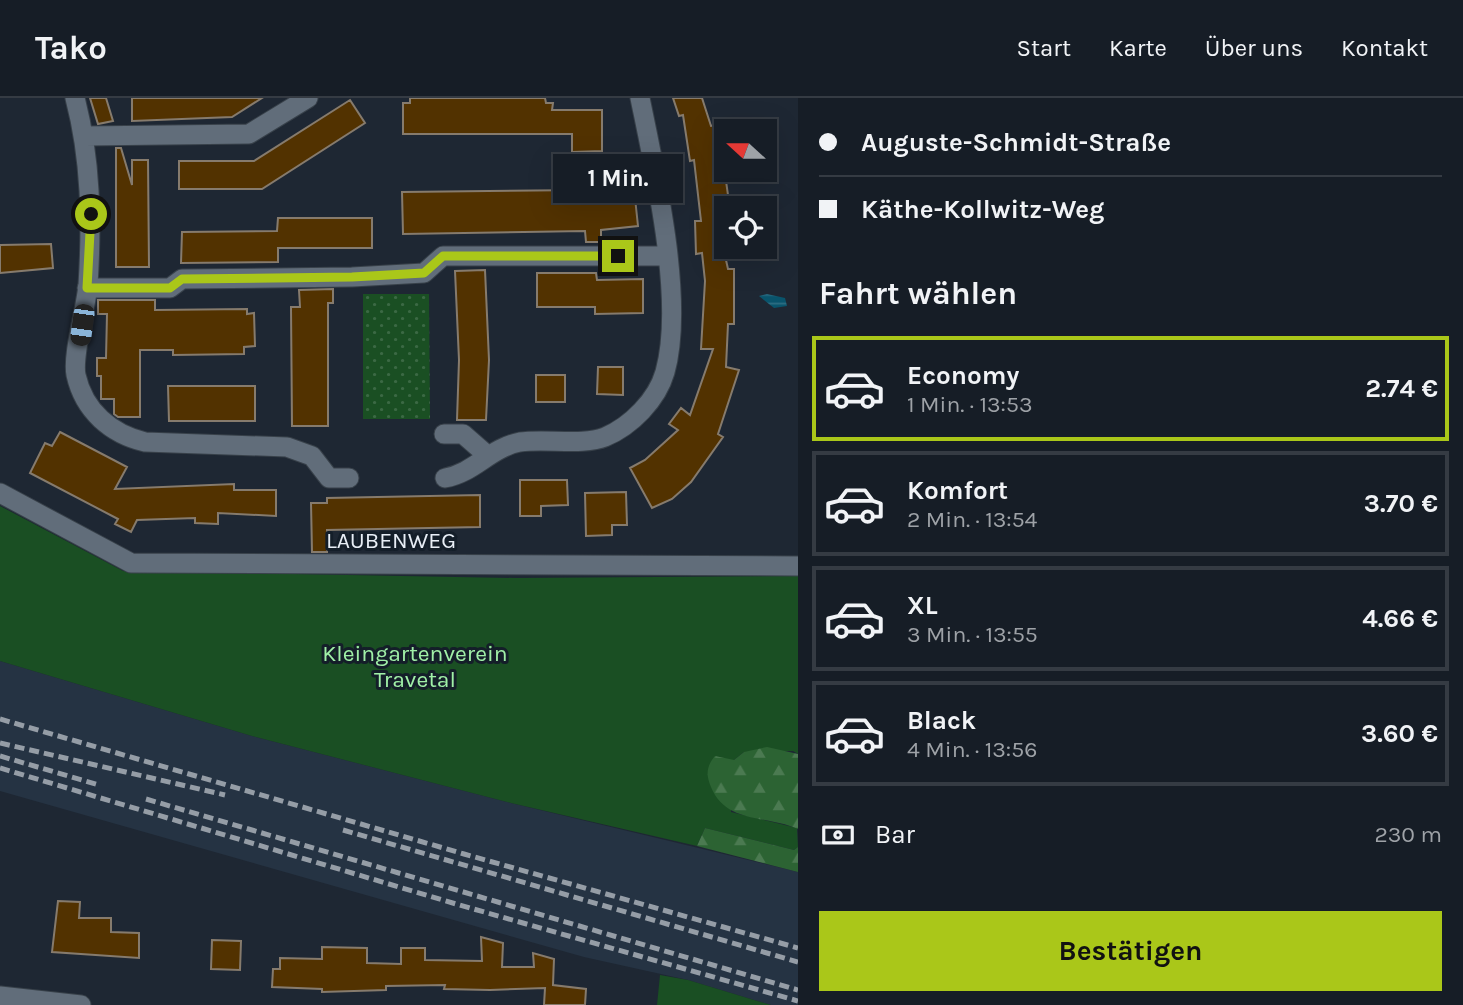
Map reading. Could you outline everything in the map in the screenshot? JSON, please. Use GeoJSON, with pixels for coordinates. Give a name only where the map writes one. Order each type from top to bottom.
{"type":"FeatureCollection","features":[{"type":"Feature","properties":{"kind":"street"},"geometry":{"type":"LineString","coordinates":[[75,98],[85,136],[91,214],[87,288],[75,373],[94,414],[126,438],[145,442],[287,447],[312,456],[329,478],[349,478]]}},
{"type":"Feature","properties":{"kind":"street"},"geometry":{"type":"LineString","coordinates":[[85,136],[249,134],[308,98]]}},
{"type":"Feature","properties":{"kind":"street"},"geometry":{"type":"LineString","coordinates":[[445,478],[464,475],[487,454],[520,442],[602,439],[626,426],[644,410],[664,375],[671,337],[667,256],[640,98]]}},
{"type":"Feature","properties":{"kind":"street"},"geometry":{"type":"LineString","coordinates":[[87,288],[170,288],[182,279],[352,277],[424,273],[443,256],[667,256]]}},
{"type":"Feature","properties":{"kind":"street"},"geometry":{"type":"LineString","coordinates":[[444,434],[463,434],[487,454]]}},
{"type":"Feature","properties":{"kind":"street","name":"LAUBENWEG"},"geometry":{"type":"LineString","coordinates":[[0,493],[131,563],[798,566]]}},
{"type":"Feature","properties":{"kind":"street"},"geometry":{"type":"LineString","coordinates":[[0,996],[81,1005]]}},
{"type":"Feature","properties":{"kind":"shaded area"},"geometry":{"type":"Polygon","coordinates":[[[0,661],[252,736],[511,803],[798,872],[798,1005],[771,1005],[688,980],[584,957],[0,791],[0,661]]]}},
{"type":"Feature","properties":{"kind":"green space"},"geometry":{"type":"Polygon","coordinates":[[[363,294],[429,294],[430,419],[363,419],[363,294]]]}},
{"type":"Feature","properties":{"kind":"green space","name":"Kleingartenverein Travetal"},"geometry":{"type":"Polygon","coordinates":[[[0,506],[123,571],[516,578],[798,576],[798,754],[793,751],[744,752],[734,760],[731,812],[797,828],[798,847],[794,850],[705,828],[697,846],[511,803],[252,736],[0,661],[0,506]]]}},
{"type":"Feature","properties":{"kind":"green space"},"geometry":{"type":"Polygon","coordinates":[[[767,747],[798,754],[798,829],[737,813],[718,799],[711,787],[708,771],[715,756],[734,760],[744,752],[767,747]]]}},
{"type":"Feature","properties":{"kind":"green space"},"geometry":{"type":"Polygon","coordinates":[[[705,828],[794,850],[798,847],[798,872],[697,846],[705,828]]]}},
{"type":"Feature","properties":{"kind":"green space"},"geometry":{"type":"Polygon","coordinates":[[[660,975],[688,980],[771,1005],[657,1005],[660,975]]]}},
{"type":"Feature","properties":{"kind":"water"},"geometry":{"type":"Polygon","coordinates":[[[767,294],[785,298],[787,306],[774,308],[759,296],[767,294]]]}},
{"type":"Feature","properties":{"kind":"building"},"geometry":{"type":"Polygon","coordinates":[[[90,98],[106,98],[113,121],[98,124],[90,98]]]}},
{"type":"Feature","properties":{"kind":"building"},"geometry":{"type":"Polygon","coordinates":[[[132,98],[262,98],[232,117],[132,121],[132,98]]]}},
{"type":"Feature","properties":{"kind":"building"},"geometry":{"type":"Polygon","coordinates":[[[410,98],[545,98],[546,103],[553,103],[552,110],[602,110],[602,151],[572,152],[572,134],[403,134],[403,103],[410,103],[410,98]]]}},
{"type":"Feature","properties":{"kind":"building"},"geometry":{"type":"Polygon","coordinates":[[[673,98],[702,98],[711,126],[714,126],[714,182],[726,182],[728,196],[714,196],[714,259],[726,259],[728,269],[734,269],[734,324],[728,324],[726,367],[739,370],[718,434],[723,437],[691,482],[672,499],[652,508],[630,468],[645,460],[678,430],[669,424],[681,408],[690,415],[713,349],[701,349],[705,281],[702,253],[696,254],[695,221],[701,221],[694,160],[690,161],[683,115],[679,116],[673,98]]]}},
{"type":"Feature","properties":{"kind":"building"},"geometry":{"type":"Polygon","coordinates":[[[350,100],[365,123],[262,189],[179,189],[179,161],[254,161],[350,100]]]}},
{"type":"Feature","properties":{"kind":"building"},"geometry":{"type":"Polygon","coordinates":[[[116,148],[121,148],[132,185],[132,160],[148,160],[149,267],[116,267],[116,148]]]}},
{"type":"Feature","properties":{"kind":"building"},"geometry":{"type":"Polygon","coordinates":[[[593,157],[609,158],[608,183],[633,179],[638,226],[601,230],[601,242],[586,242],[585,231],[403,234],[402,192],[585,190],[585,179],[592,179],[593,157]]]}},
{"type":"Feature","properties":{"kind":"building"},"geometry":{"type":"Polygon","coordinates":[[[278,218],[372,218],[372,248],[278,248],[278,262],[181,263],[182,232],[277,231],[278,218]]]}},
{"type":"Feature","properties":{"kind":"building"},"geometry":{"type":"Polygon","coordinates":[[[51,244],[53,268],[0,273],[0,245],[51,244]]]}},
{"type":"Feature","properties":{"kind":"building"},"geometry":{"type":"Polygon","coordinates":[[[485,270],[489,360],[486,420],[457,420],[459,360],[455,271],[485,270]]]}},
{"type":"Feature","properties":{"kind":"building"},"geometry":{"type":"Polygon","coordinates":[[[537,273],[596,273],[597,280],[643,279],[643,313],[595,314],[595,307],[537,307],[537,273]]]}},
{"type":"Feature","properties":{"kind":"building"},"geometry":{"type":"Polygon","coordinates":[[[333,289],[333,303],[328,303],[328,426],[292,426],[291,307],[300,307],[299,290],[333,289]]]}},
{"type":"Feature","properties":{"kind":"building"},"geometry":{"type":"Polygon","coordinates":[[[98,300],[155,300],[155,310],[247,309],[247,314],[254,313],[255,346],[244,347],[244,354],[173,355],[173,350],[140,350],[140,417],[118,417],[114,414],[114,399],[101,399],[101,376],[97,376],[97,358],[106,358],[107,314],[98,314],[98,300]]]}},
{"type":"Feature","properties":{"kind":"building"},"geometry":{"type":"Polygon","coordinates":[[[598,367],[623,367],[623,395],[597,394],[598,367]]]}},
{"type":"Feature","properties":{"kind":"building"},"geometry":{"type":"Polygon","coordinates":[[[536,375],[565,375],[565,402],[536,402],[536,375]]]}},
{"type":"Feature","properties":{"kind":"building"},"geometry":{"type":"Polygon","coordinates":[[[168,386],[255,386],[255,421],[169,421],[168,386]]]}},
{"type":"Feature","properties":{"kind":"building"},"geometry":{"type":"Polygon","coordinates":[[[60,432],[127,467],[115,489],[234,484],[234,490],[276,490],[276,516],[218,513],[218,524],[195,523],[195,518],[137,520],[131,532],[115,524],[118,519],[30,473],[45,443],[52,446],[60,432]]]}},
{"type":"Feature","properties":{"kind":"building"},"geometry":{"type":"Polygon","coordinates":[[[520,480],[567,480],[568,505],[541,506],[541,516],[520,516],[520,480]]]}},
{"type":"Feature","properties":{"kind":"building"},"geometry":{"type":"Polygon","coordinates":[[[626,492],[627,525],[612,525],[612,535],[586,536],[585,493],[626,492]]]}},
{"type":"Feature","properties":{"kind":"building"},"geometry":{"type":"Polygon","coordinates":[[[480,495],[480,527],[327,530],[327,552],[312,552],[311,503],[327,503],[327,498],[480,495]]]}},
{"type":"Feature","properties":{"kind":"building"},"geometry":{"type":"Polygon","coordinates":[[[58,901],[80,902],[79,918],[111,918],[111,932],[139,933],[139,958],[52,952],[58,901]]]}},
{"type":"Feature","properties":{"kind":"building"},"geometry":{"type":"Polygon","coordinates":[[[481,937],[503,943],[502,967],[534,967],[533,953],[554,959],[553,985],[586,989],[585,1005],[544,1005],[545,988],[490,990],[444,989],[445,985],[386,986],[386,990],[322,992],[322,989],[272,987],[273,969],[280,969],[280,958],[322,959],[322,947],[367,948],[367,963],[401,964],[401,948],[425,948],[425,960],[482,961],[481,937]]]}},
{"type":"Feature","properties":{"kind":"building"},"geometry":{"type":"Polygon","coordinates":[[[212,940],[241,941],[240,970],[211,969],[212,940]]]}},
{"type":"Feature","properties":{"kind":"railway"},"geometry":{"type":"LineString","coordinates":[[0,719],[798,948]]}},
{"type":"Feature","properties":{"kind":"railway"},"geometry":{"type":"LineString","coordinates":[[0,743],[225,795]]}},
{"type":"Feature","properties":{"kind":"railway"},"geometry":{"type":"LineString","coordinates":[[0,756],[99,785]]}},
{"type":"Feature","properties":{"kind":"railway"},"geometry":{"type":"LineString","coordinates":[[0,768],[456,904],[798,1001]]}},
{"type":"Feature","properties":{"kind":"railway"},"geometry":{"type":"LineString","coordinates":[[146,799],[798,990]]}},
{"type":"Feature","properties":{"kind":"railway"},"geometry":{"type":"LineString","coordinates":[[343,830],[798,962]]}},
{"type":"Feature","properties":{"kind":"route"},"geometry":{"type":"LineString","coordinates":[[91,214],[87,288],[170,288],[182,279],[352,277],[424,273],[443,256],[618,256]]}}]}
